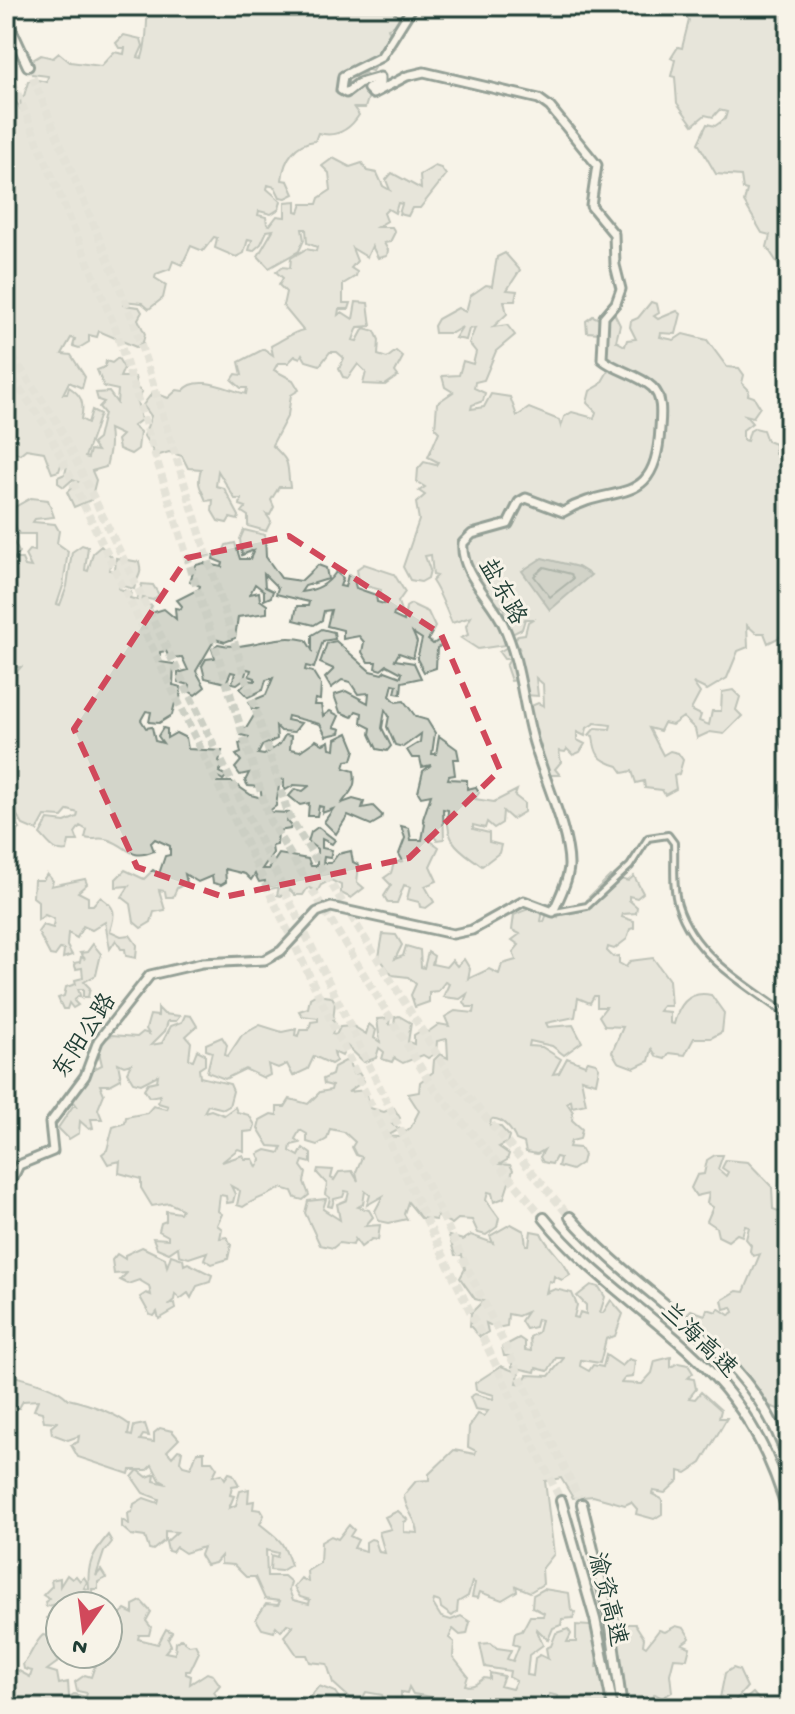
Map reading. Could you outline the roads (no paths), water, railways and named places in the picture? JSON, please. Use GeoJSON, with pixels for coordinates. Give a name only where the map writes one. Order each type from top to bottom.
{"type":"FeatureCollection","features":[{"type":"Feature","properties":{"kind":"highway","name":"盐东路"},"geometry":{"type":"LineString","coordinates":[[413,6],[381,57],[343,76],[341,90],[346,93],[359,83],[380,77],[380,83],[368,89],[373,94],[407,76],[424,72],[539,99],[550,107],[597,165],[591,206],[614,234],[615,265],[621,289],[604,317],[602,359],[652,387],[660,399],[656,458],[649,474],[638,487],[616,496],[579,502],[563,512],[526,498],[519,502],[508,524],[472,534],[463,543],[466,565],[497,613],[517,662],[531,735],[567,852],[568,874],[553,912]]}},
{"type":"Feature","properties":{"kind":"highway"},"geometry":{"type":"LineString","coordinates":[[6,18],[28,66]]}},
{"type":"Feature","properties":{"kind":"highway","name":"东阳公路"},"geometry":{"type":"LineString","coordinates":[[6,1192],[19,1165],[53,1151],[50,1123],[64,1099],[85,1076],[98,1041],[150,975],[202,963],[265,960],[281,951],[317,912],[331,907],[453,934],[472,930],[524,901],[553,912]]}},
{"type":"Feature","properties":{"kind":"highway","name":"兰海高速"},"geometry":{"type":"LineString","coordinates":[[570,1217],[617,1266],[719,1349],[750,1386],[789,1464]]}},
{"type":"Feature","properties":{"kind":"highway","name":"兰海高速"},"geometry":{"type":"LineString","coordinates":[[544,1218],[596,1274],[715,1377],[750,1422],[779,1482],[789,1517]]}},
{"type":"Feature","properties":{"kind":"highway","name":"渝资高速"},"geometry":{"type":"LineString","coordinates":[[561,1501],[595,1619],[613,1708]]}},
{"type":"Feature","properties":{"kind":"highway","name":"渝资高速"},"geometry":{"type":"LineString","coordinates":[[582,1504],[610,1620],[622,1708]]}},
{"type":"Feature","properties":{"kind":"street"},"geometry":{"type":"LineString","coordinates":[[553,912],[587,906],[630,866],[648,838],[668,835],[674,843],[677,902],[699,941],[714,962],[789,1016]]}},
{"type":"Feature","properties":{"kind":"water"},"geometry":{"type":"Polygon","coordinates":[[[542,558],[578,567],[591,575],[550,610],[522,571],[542,558]]]}},
{"type":"Feature","properties":{"kind":"water"},"geometry":{"type":"Polygon","coordinates":[[[789,789],[789,835],[783,833],[785,817],[779,797],[789,789]]]}},
{"type":"Feature","properties":{"kind":"tunnel"},"geometry":{"type":"LineString","coordinates":[[28,66],[133,320],[289,816],[449,1074],[570,1217]]}},
{"type":"Feature","properties":{"kind":"tunnel"},"geometry":{"type":"LineString","coordinates":[[8,71],[115,327],[270,821],[432,1086],[544,1218]]}},
{"type":"Feature","properties":{"kind":"tunnel"},"geometry":{"type":"LineString","coordinates":[[6,347],[57,422],[582,1504]]}},
{"type":"Feature","properties":{"kind":"tunnel"},"geometry":{"type":"LineString","coordinates":[[6,369],[47,428],[561,1501]]}},
{"type":"Feature","properties":{"kind":"railway"},"geometry":{"type":"LineString","coordinates":[[139,6],[143,10]]}}]}
